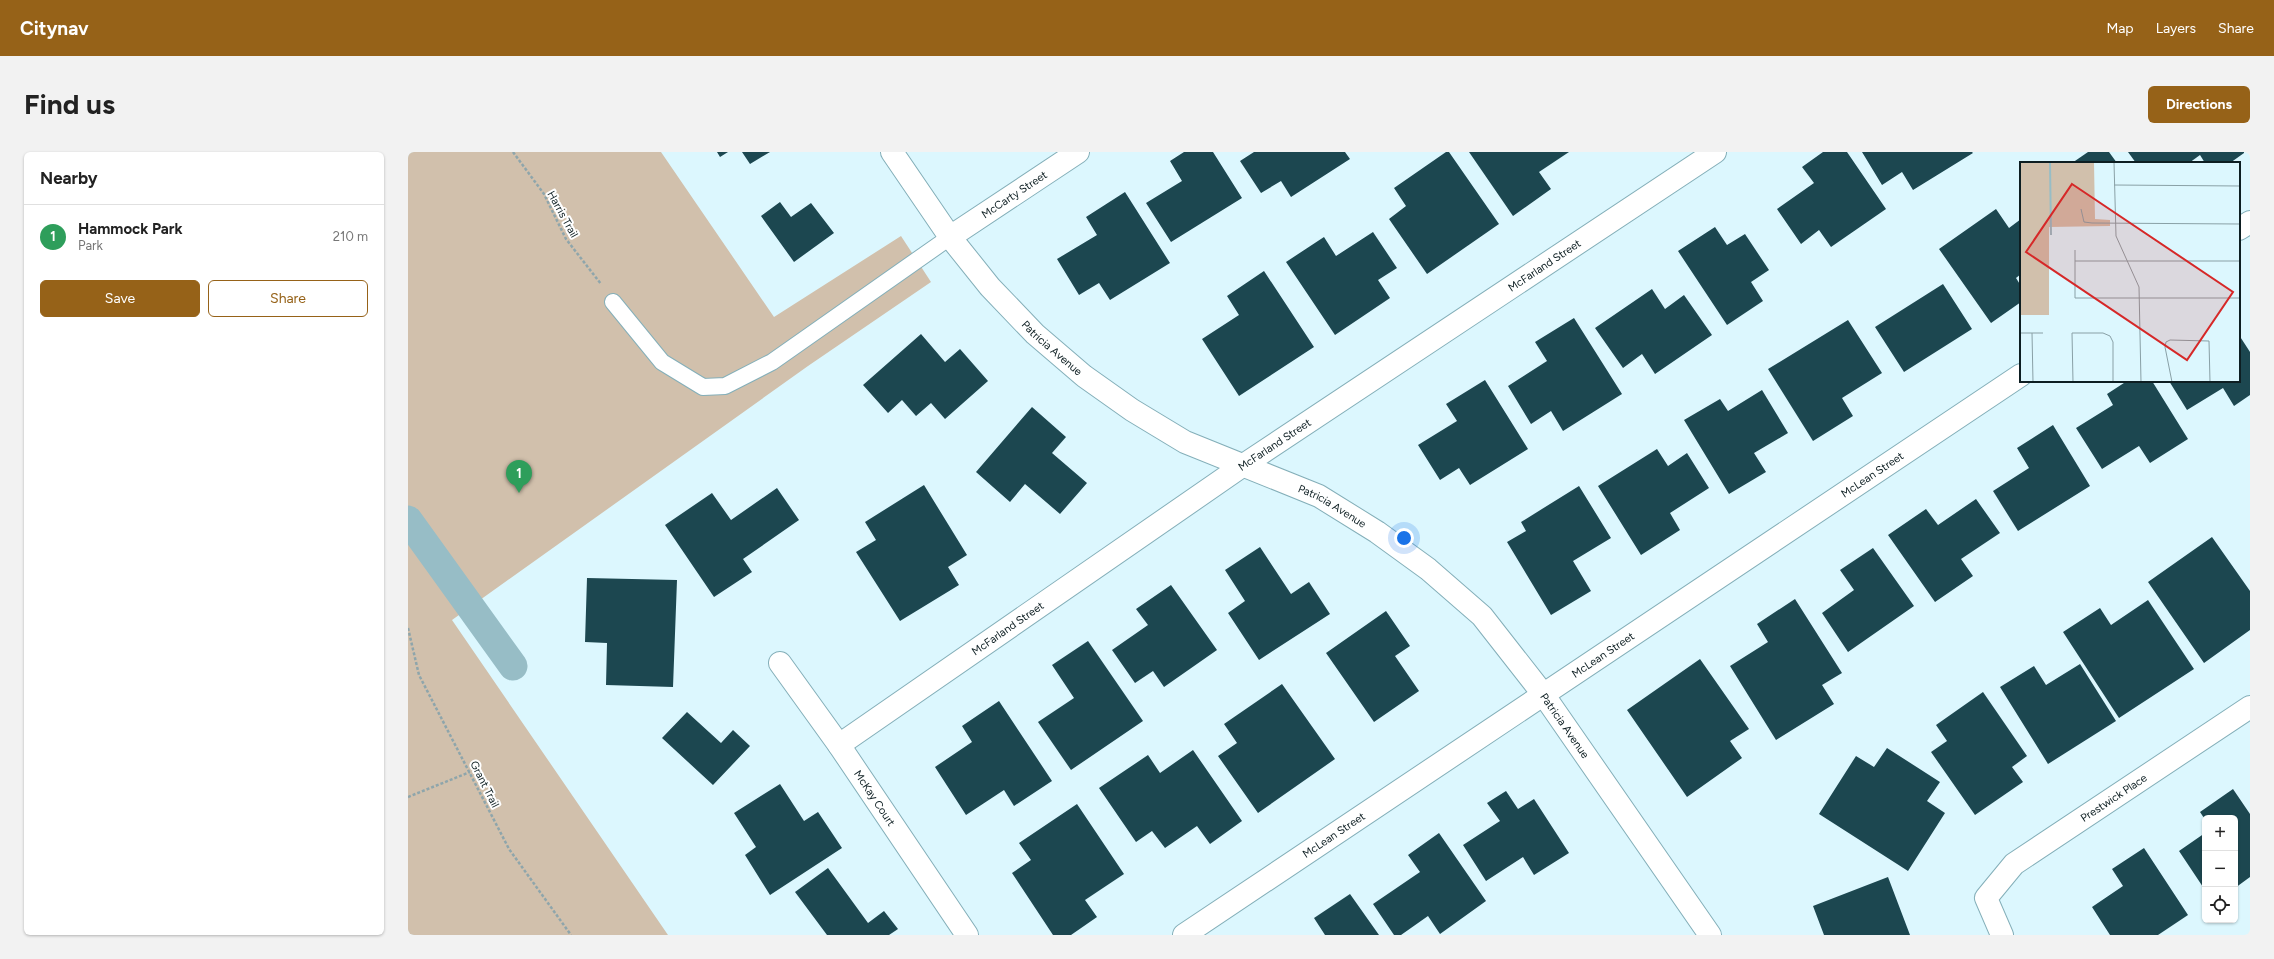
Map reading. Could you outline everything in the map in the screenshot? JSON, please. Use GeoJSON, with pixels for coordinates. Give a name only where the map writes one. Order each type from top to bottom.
{"type":"FeatureCollection","features":[{"type":"Feature","properties":{"kind":"street","name":"Patricia Avenue"},"geometry":{"type":"LineString","coordinates":[[892,152],[950,237],[1000,298],[1035,334],[1084,376],[1132,410],[1185,442],[1245,464],[1319,496],[1377,532],[1428,569],[1482,616],[1543,694],[1710,935]]}},
{"type":"Feature","properties":{"kind":"street","name":"McCarty Street"},"geometry":{"type":"LineString","coordinates":[[950,237],[1078,152]]}},
{"type":"Feature","properties":{"kind":"street","name":"McFarland Street"},"geometry":{"type":"LineString","coordinates":[[839,745],[1245,464],[1715,152]]}},
{"type":"Feature","properties":{"kind":"street"},"geometry":{"type":"LineString","coordinates":[[2240,228],[2250,222]]}},
{"type":"Feature","properties":{"kind":"street","name":"McLean Street"},"geometry":{"type":"LineString","coordinates":[[1184,935],[2020,376]]}},
{"type":"Feature","properties":{"kind":"street","name":"McKay Court"},"geometry":{"type":"LineString","coordinates":[[780,663],[839,745],[967,935]]}},
{"type":"Feature","properties":{"kind":"street","name":"Prestwick Place"},"geometry":{"type":"LineString","coordinates":[[2002,935],[1986,898],[2014,864],[2250,707]]}},
{"type":"Feature","properties":{"kind":"lane"},"geometry":{"type":"LineString","coordinates":[[613,302],[662,362],[703,387],[726,386],[772,362],[950,237]]}},
{"type":"Feature","properties":{"kind":"path","name":"Harris Trail"},"geometry":{"type":"LineString","coordinates":[[513,152],[544,194],[566,239],[613,302]]}},
{"type":"Feature","properties":{"kind":"path","name":"Grant Trail"},"geometry":{"type":"LineString","coordinates":[[408,628],[419,675],[509,849],[571,935]]}},
{"type":"Feature","properties":{"kind":"path"},"geometry":{"type":"LineString","coordinates":[[408,797],[470,772]]}},
{"type":"Feature","properties":{"kind":"shaded area"},"geometry":{"type":"Polygon","coordinates":[[[408,152],[661,152],[774,317],[901,236],[931,282],[808,366],[452,620],[668,935],[408,935],[408,152]]]}},
{"type":"Feature","properties":{"kind":"building"},"geometry":{"type":"Polygon","coordinates":[[[717,152],[728,152],[720,157],[717,152]]]}},
{"type":"Feature","properties":{"kind":"building"},"geometry":{"type":"Polygon","coordinates":[[[742,152],[770,152],[750,164],[742,152]]]}},
{"type":"Feature","properties":{"kind":"building"},"geometry":{"type":"Polygon","coordinates":[[[1184,152],[1213,152],[1242,198],[1171,242],[1146,203],[1182,181],[1170,161],[1184,152]]]}},
{"type":"Feature","properties":{"kind":"building"},"geometry":{"type":"Polygon","coordinates":[[[1254,152],[1345,152],[1350,159],[1291,197],[1281,181],[1261,193],[1240,161],[1254,152]]]}},
{"type":"Feature","properties":{"kind":"building"},"geometry":{"type":"Polygon","coordinates":[[[1446,152],[1449,152],[1499,224],[1427,274],[1389,219],[1406,206],[1394,188],[1446,152]]]}},
{"type":"Feature","properties":{"kind":"building"},"geometry":{"type":"Polygon","coordinates":[[[1469,152],[1569,152],[1539,172],[1551,189],[1513,216],[1469,152]]]}},
{"type":"Feature","properties":{"kind":"building"},"geometry":{"type":"Polygon","coordinates":[[[1823,152],[1847,152],[1886,209],[1831,247],[1819,230],[1801,244],[1777,209],[1814,183],[1802,167],[1823,152]]]}},
{"type":"Feature","properties":{"kind":"building"},"geometry":{"type":"Polygon","coordinates":[[[1862,152],[1973,153],[1913,190],[1902,172],[1882,185],[1862,152]]]}},
{"type":"Feature","properties":{"kind":"building"},"geometry":{"type":"Polygon","coordinates":[[[2088,152],[2109,152],[2116,162],[2073,162],[2088,152]]]}},
{"type":"Feature","properties":{"kind":"building"},"geometry":{"type":"Polygon","coordinates":[[[2128,152],[2244,152],[2231,162],[2204,162],[2200,155],[2190,162],[2135,162],[2128,152]]]}},
{"type":"Feature","properties":{"kind":"building"},"geometry":{"type":"Polygon","coordinates":[[[1125,192],[1170,263],[1110,300],[1099,283],[1079,295],[1057,259],[1097,235],[1086,217],[1125,192]]]}},
{"type":"Feature","properties":{"kind":"building"},"geometry":{"type":"Polygon","coordinates":[[[780,202],[791,217],[811,203],[834,233],[794,262],[761,216],[780,202]]]}},
{"type":"Feature","properties":{"kind":"building"},"geometry":{"type":"Polygon","coordinates":[[[1996,209],[2009,228],[2020,220],[2020,275],[2016,278],[2020,284],[2020,303],[1991,323],[1939,249],[1996,209]]]}},
{"type":"Feature","properties":{"kind":"building"},"geometry":{"type":"Polygon","coordinates":[[[1715,227],[1727,245],[1745,234],[1769,270],[1751,282],[1763,301],[1727,325],[1678,251],[1715,227]]]}},
{"type":"Feature","properties":{"kind":"building"},"geometry":{"type":"Polygon","coordinates":[[[1373,232],[1397,268],[1378,280],[1390,298],[1335,335],[1286,262],[1324,237],[1336,256],[1373,232]]]}},
{"type":"Feature","properties":{"kind":"building"},"geometry":{"type":"Polygon","coordinates":[[[1264,271],[1314,347],[1239,396],[1202,339],[1239,315],[1227,296],[1264,271]]]}},
{"type":"Feature","properties":{"kind":"building"},"geometry":{"type":"Polygon","coordinates":[[[1943,284],[1972,329],[1904,372],[1875,327],[1943,284]]]}},
{"type":"Feature","properties":{"kind":"building"},"geometry":{"type":"Polygon","coordinates":[[[1652,289],[1665,309],[1684,295],[1712,335],[1655,374],[1642,354],[1623,368],[1595,328],[1652,289]]]}},
{"type":"Feature","properties":{"kind":"building"},"geometry":{"type":"Polygon","coordinates":[[[1574,318],[1622,394],[1563,431],[1551,411],[1531,424],[1508,386],[1547,361],[1535,342],[1574,318]]]}},
{"type":"Feature","properties":{"kind":"building"},"geometry":{"type":"Polygon","coordinates":[[[1848,320],[1882,373],[1842,398],[1853,416],[1813,441],[1768,369],[1848,320]]]}},
{"type":"Feature","properties":{"kind":"building"},"geometry":{"type":"Polygon","coordinates":[[[921,334],[945,362],[960,349],[988,381],[945,419],[931,403],[916,416],[902,400],[888,413],[863,385],[921,334]]]}},
{"type":"Feature","properties":{"kind":"building"},"geometry":{"type":"Polygon","coordinates":[[[2240,337],[2250,352],[2250,395],[2234,406],[2223,388],[2187,410],[2170,382],[2240,382],[2240,337]]]}},
{"type":"Feature","properties":{"kind":"building"},"geometry":{"type":"Polygon","coordinates":[[[1485,380],[1528,449],[1470,485],[1459,468],[1440,480],[1418,445],[1457,421],[1446,404],[1485,380]]]}},
{"type":"Feature","properties":{"kind":"building"},"geometry":{"type":"Polygon","coordinates":[[[2125,382],[2153,382],[2188,439],[2150,463],[2139,446],[2102,469],[2076,428],[2113,405],[2107,394],[2125,382]]]}},
{"type":"Feature","properties":{"kind":"building"},"geometry":{"type":"Polygon","coordinates":[[[1762,390],[1788,433],[1754,453],[1766,472],[1729,494],[1684,420],[1720,399],[1728,411],[1762,390]]]}},
{"type":"Feature","properties":{"kind":"building"},"geometry":{"type":"Polygon","coordinates":[[[1032,407],[1066,437],[1052,453],[1087,483],[1060,514],[1025,484],[1010,502],[976,472],[1032,407]]]}},
{"type":"Feature","properties":{"kind":"building"},"geometry":{"type":"Polygon","coordinates":[[[2053,425],[2090,486],[2018,531],[1993,491],[2029,468],[2017,448],[2053,425]]]}},
{"type":"Feature","properties":{"kind":"building"},"geometry":{"type":"Polygon","coordinates":[[[1657,449],[1668,466],[1687,453],[1709,488],[1670,513],[1680,530],[1641,555],[1598,486],[1657,449]]]}},
{"type":"Feature","properties":{"kind":"building"},"geometry":{"type":"Polygon","coordinates":[[[924,485],[967,555],[948,567],[959,585],[900,621],[856,552],[876,540],[865,522],[924,485]]]}},
{"type":"Feature","properties":{"kind":"building"},"geometry":{"type":"Polygon","coordinates":[[[1579,486],[1611,538],[1573,561],[1591,591],[1551,615],[1507,542],[1526,531],[1521,522],[1579,486]]]}},
{"type":"Feature","properties":{"kind":"building"},"geometry":{"type":"Polygon","coordinates":[[[777,488],[799,520],[743,559],[752,572],[714,597],[665,525],[712,493],[731,520],[777,488]]]}},
{"type":"Feature","properties":{"kind":"building"},"geometry":{"type":"Polygon","coordinates":[[[1976,499],[2000,533],[1961,559],[1973,576],[1935,602],[1888,535],[1926,509],[1938,525],[1976,499]]]}},
{"type":"Feature","properties":{"kind":"building"},"geometry":{"type":"Polygon","coordinates":[[[2212,537],[2250,591],[2250,630],[2204,663],[2148,582],[2212,537]]]}},
{"type":"Feature","properties":{"kind":"building"},"geometry":{"type":"Polygon","coordinates":[[[1260,547],[1291,594],[1309,582],[1330,614],[1259,660],[1228,613],[1245,601],[1225,570],[1260,547]]]}},
{"type":"Feature","properties":{"kind":"building"},"geometry":{"type":"Polygon","coordinates":[[[1873,548],[1914,606],[1848,652],[1822,613],[1854,590],[1840,570],[1873,548]]]}},
{"type":"Feature","properties":{"kind":"building"},"geometry":{"type":"Polygon","coordinates":[[[587,578],[677,580],[673,687],[606,685],[607,643],[585,642],[587,578]]]}},
{"type":"Feature","properties":{"kind":"building"},"geometry":{"type":"Polygon","coordinates":[[[1171,585],[1217,650],[1164,687],[1153,671],[1135,683],[1112,650],[1148,625],[1136,609],[1171,585]]]}},
{"type":"Feature","properties":{"kind":"building"},"geometry":{"type":"Polygon","coordinates":[[[1795,599],[1842,673],[1822,685],[1834,704],[1776,740],[1730,666],[1768,642],[1757,624],[1795,599]]]}},
{"type":"Feature","properties":{"kind":"building"},"geometry":{"type":"Polygon","coordinates":[[[2148,600],[2194,669],[2119,718],[2063,632],[2100,608],[2111,625],[2148,600]]]}},
{"type":"Feature","properties":{"kind":"building"},"geometry":{"type":"Polygon","coordinates":[[[1386,611],[1410,646],[1395,656],[1419,691],[1374,722],[1326,653],[1386,611]]]}},
{"type":"Feature","properties":{"kind":"building"},"geometry":{"type":"Polygon","coordinates":[[[1088,641],[1143,721],[1071,770],[1038,722],[1074,698],[1052,665],[1088,641]]]}},
{"type":"Feature","properties":{"kind":"building"},"geometry":{"type":"Polygon","coordinates":[[[1700,659],[1749,729],[1730,741],[1742,758],[1687,797],[1627,710],[1700,659]]]}},
{"type":"Feature","properties":{"kind":"building"},"geometry":{"type":"Polygon","coordinates":[[[2080,664],[2116,721],[2048,764],[2000,687],[2034,666],[2046,685],[2080,664]]]}},
{"type":"Feature","properties":{"kind":"building"},"geometry":{"type":"Polygon","coordinates":[[[1282,684],[1335,759],[1258,813],[1218,756],[1237,743],[1224,724],[1282,684]]]}},
{"type":"Feature","properties":{"kind":"building"},"geometry":{"type":"Polygon","coordinates":[[[1983,692],[2027,756],[2012,767],[2023,782],[1975,815],[1931,752],[1947,741],[1936,725],[1983,692]]]}},
{"type":"Feature","properties":{"kind":"building"},"geometry":{"type":"Polygon","coordinates":[[[999,701],[1052,781],[1014,806],[1004,790],[966,815],[935,767],[972,742],[962,726],[999,701]]]}},
{"type":"Feature","properties":{"kind":"building"},"geometry":{"type":"Polygon","coordinates":[[[687,712],[721,743],[733,730],[750,746],[713,785],[662,738],[687,712]]]}},
{"type":"Feature","properties":{"kind":"building"},"geometry":{"type":"Polygon","coordinates":[[[1887,748],[1940,782],[1927,801],[1945,813],[1908,871],[1819,814],[1856,756],[1874,767],[1887,748]]]}},
{"type":"Feature","properties":{"kind":"building"},"geometry":{"type":"Polygon","coordinates":[[[1193,750],[1242,821],[1210,844],[1197,826],[1165,848],[1152,831],[1136,842],[1099,788],[1148,755],[1160,773],[1193,750]]]}},
{"type":"Feature","properties":{"kind":"building"},"geometry":{"type":"Polygon","coordinates":[[[780,784],[804,821],[818,812],[842,848],[770,895],[745,855],[756,847],[734,813],[780,784]]]}},
{"type":"Feature","properties":{"kind":"building"},"geometry":{"type":"Polygon","coordinates":[[[2233,789],[2250,814],[2250,877],[2238,886],[2238,815],[2202,815],[2200,812],[2233,789]]]}},
{"type":"Feature","properties":{"kind":"building"},"geometry":{"type":"Polygon","coordinates":[[[1506,791],[1518,809],[1534,799],[1569,853],[1534,875],[1523,857],[1486,881],[1463,845],[1500,821],[1487,803],[1506,791]]]}},
{"type":"Feature","properties":{"kind":"building"},"geometry":{"type":"Polygon","coordinates":[[[1077,804],[1124,874],[1085,900],[1097,917],[1071,935],[1053,935],[1012,873],[1031,860],[1019,843],[1077,804]]]}},
{"type":"Feature","properties":{"kind":"building"},"geometry":{"type":"Polygon","coordinates":[[[1439,833],[1486,901],[1440,934],[1428,916],[1401,935],[1394,935],[1373,904],[1420,872],[1408,855],[1439,833]]]}},
{"type":"Feature","properties":{"kind":"building"},"geometry":{"type":"Polygon","coordinates":[[[2202,835],[2202,886],[2179,851],[2202,835]]]}},
{"type":"Feature","properties":{"kind":"building"},"geometry":{"type":"Polygon","coordinates":[[[2144,848],[2188,915],[2158,935],[2110,935],[2092,907],[2123,886],[2112,869],[2144,848]]]}},
{"type":"Feature","properties":{"kind":"building"},"geometry":{"type":"Polygon","coordinates":[[[828,868],[868,923],[884,911],[898,929],[889,935],[827,935],[795,892],[828,868]]]}},
{"type":"Feature","properties":{"kind":"building"},"geometry":{"type":"Polygon","coordinates":[[[1888,877],[1910,935],[1824,935],[1813,906],[1888,877]]]}},
{"type":"Feature","properties":{"kind":"building"},"geometry":{"type":"Polygon","coordinates":[[[1350,894],[1379,935],[1325,935],[1314,918],[1350,894]]]}},
{"type":"Feature","properties":{"kind":"waterway"},"geometry":{"type":"LineString","coordinates":[[408,520],[513,666]]}},
{"type":"Feature","properties":{"kind":"place","name":"Hammock Park"},"geometry":{"type":"Point","coordinates":[519,493]}}]}
